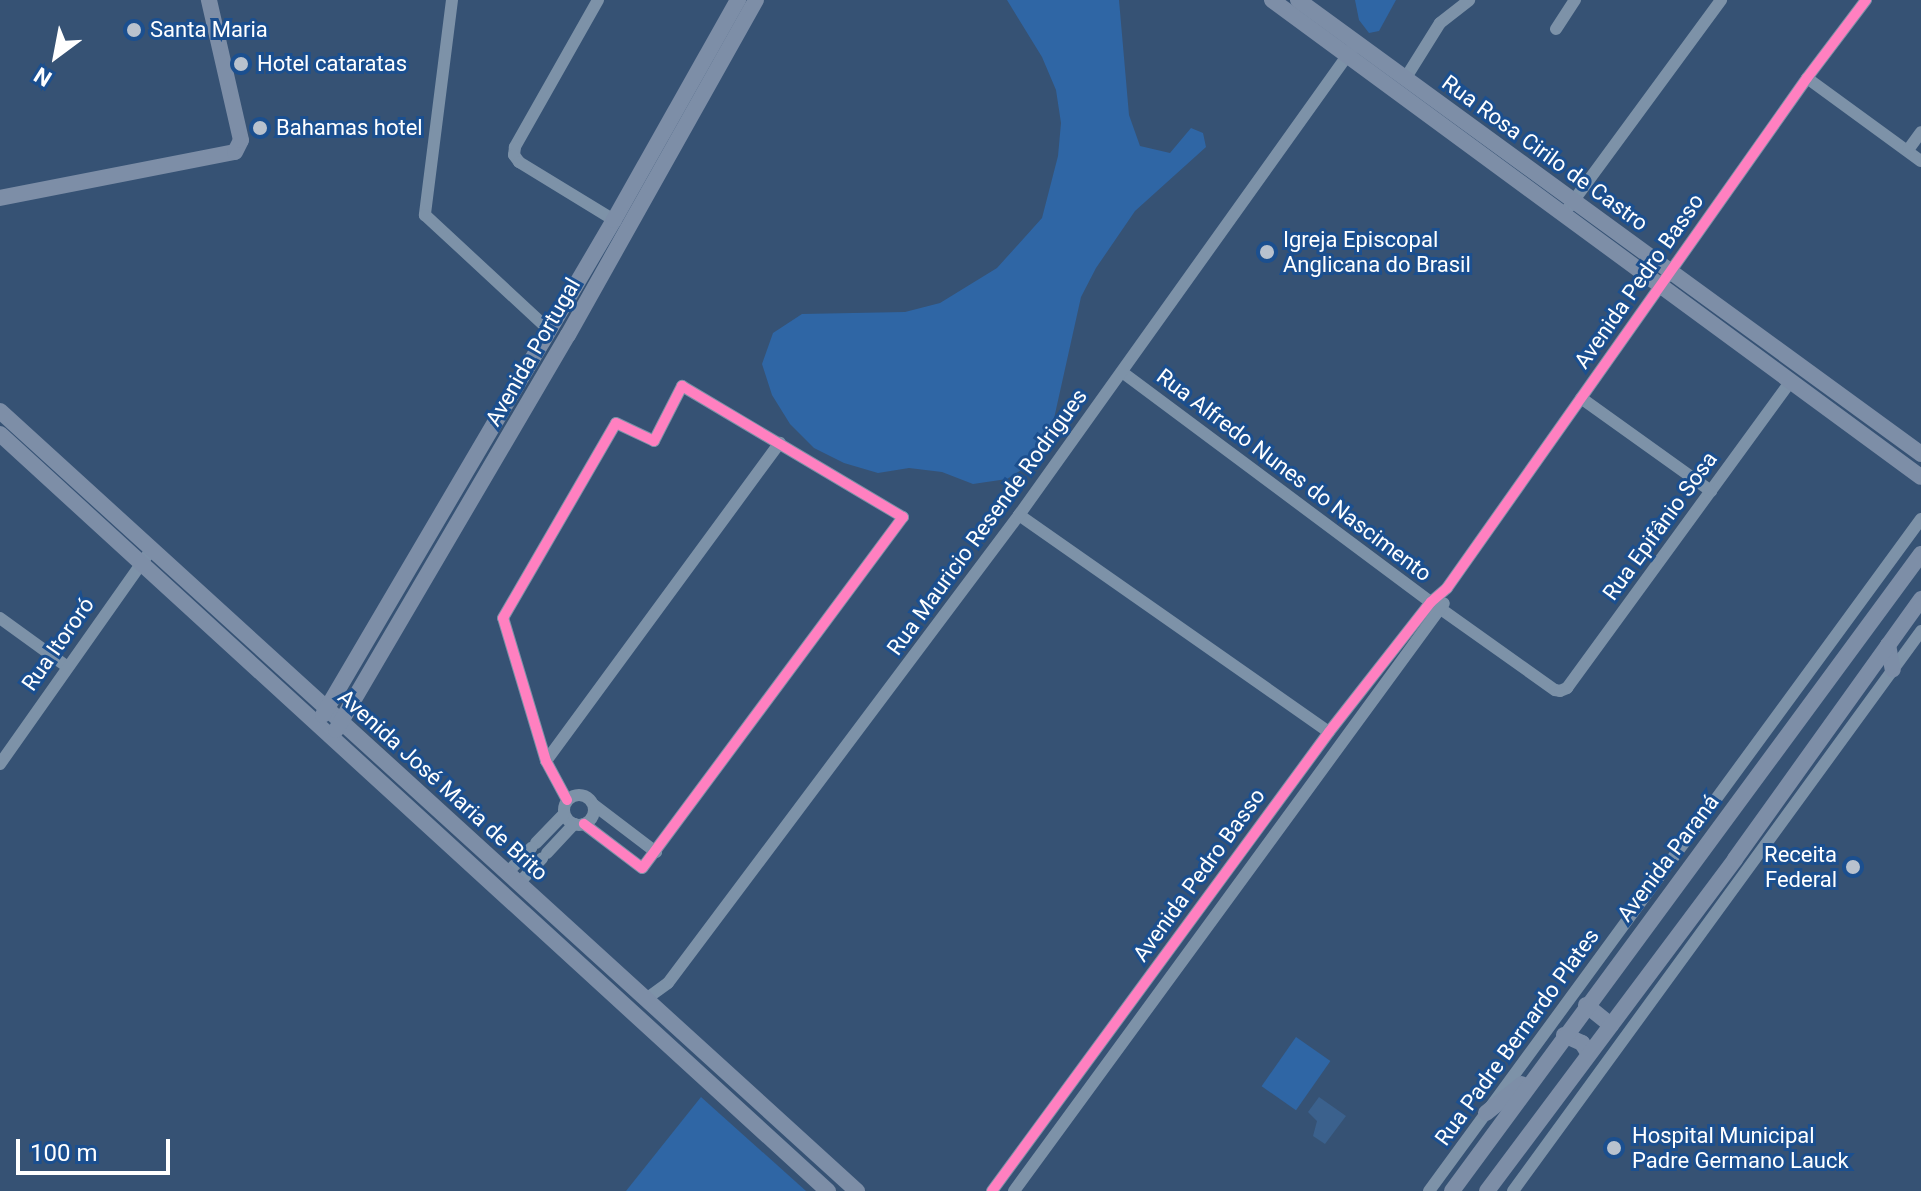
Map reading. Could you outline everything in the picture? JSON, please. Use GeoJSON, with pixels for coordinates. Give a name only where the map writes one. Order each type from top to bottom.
{"type":"FeatureCollection","features":[{"type":"Feature","properties":{"kind":"main road"},"geometry":{"type":"LineString","coordinates":[[0,198],[235,152],[241,140],[209,0]]}},
{"type":"Feature","properties":{"kind":"main road","name":"Avenida Portugal"},"geometry":{"type":"LineString","coordinates":[[314,724],[328,710],[614,220],[738,0]]}},
{"type":"Feature","properties":{"kind":"main road","name":"Avenida Portugal"},"geometry":{"type":"LineString","coordinates":[[329,738],[343,722],[597,284],[756,0]]}},
{"type":"Feature","properties":{"kind":"main road"},"geometry":{"type":"LineString","coordinates":[[1272,0],[1352,49],[1568,208],[1659,286],[1921,477]]}},
{"type":"Feature","properties":{"kind":"main road","name":"Rua Rosa Cirilo de Castro"},"geometry":{"type":"LineString","coordinates":[[1298,0],[1352,49],[1405,79],[1538,186]]}},
{"type":"Feature","properties":{"kind":"main road","name":"Rua Rosa Cirilo de Castro"},"geometry":{"type":"LineString","coordinates":[[1568,208],[1670,271],[1921,454]]}},
{"type":"Feature","properties":{"kind":"main road","name":"Avenida José Maria de Brito"},"geometry":{"type":"LineString","coordinates":[[0,411],[857,1191]]}},
{"type":"Feature","properties":{"kind":"main road","name":"Avenida José Maria de Brito"},"geometry":{"type":"LineString","coordinates":[[0,434],[828,1191]]}},
{"type":"Feature","properties":{"kind":"main road","name":"Avenida Paraná"},"geometry":{"type":"LineString","coordinates":[[1452,1191],[1921,554]]}},
{"type":"Feature","properties":{"kind":"main road"},"geometry":{"type":"LineString","coordinates":[[1487,1191],[1921,599]]}},
{"type":"Feature","properties":{"kind":"main road"},"geometry":{"type":"LineString","coordinates":[[1888,645],[1893,670]]}},
{"type":"Feature","properties":{"kind":"main road"},"geometry":{"type":"LineString","coordinates":[[1586,1005],[1611,1025]]}},
{"type":"Feature","properties":{"kind":"main road"},"geometry":{"type":"LineString","coordinates":[[1564,1035],[1582,1043],[1589,1054]]}},
{"type":"Feature","properties":{"kind":"main road"},"geometry":{"type":"LineString","coordinates":[[1486,1113],[1541,1067]]}},
{"type":"Feature","properties":{"kind":"street"},"geometry":{"type":"LineString","coordinates":[[452,0],[425,215],[549,330]]}},
{"type":"Feature","properties":{"kind":"street"},"geometry":{"type":"LineString","coordinates":[[598,0],[515,147],[514,155],[519,162],[614,220]]}},
{"type":"Feature","properties":{"kind":"street"},"geometry":{"type":"LineString","coordinates":[[1405,79],[1440,23],[1469,0]]}},
{"type":"Feature","properties":{"kind":"street"},"geometry":{"type":"LineString","coordinates":[[1556,29],[1575,0]]}},
{"type":"Feature","properties":{"kind":"street"},"geometry":{"type":"LineString","coordinates":[[1568,208],[1721,0]]}},
{"type":"Feature","properties":{"kind":"street","name":"Avenida Pedro Basso"},"geometry":{"type":"LineString","coordinates":[[1014,1191],[1437,606],[1659,286],[1866,0]]}},
{"type":"Feature","properties":{"kind":"street","name":"Rua Mauricio Resende Rodrigues"},"geometry":{"type":"LineString","coordinates":[[646,999],[668,983],[1019,515],[1352,49]]}},
{"type":"Feature","properties":{"kind":"street"},"geometry":{"type":"LineString","coordinates":[[1807,78],[1921,161]]}},
{"type":"Feature","properties":{"kind":"street"},"geometry":{"type":"LineString","coordinates":[[1908,150],[1921,132]]}},
{"type":"Feature","properties":{"kind":"street","name":"Rua Alfredo Nunes do Nascimento"},"geometry":{"type":"LineString","coordinates":[[1122,372],[1437,606],[1560,691]]}},
{"type":"Feature","properties":{"kind":"street","name":"Rua Epifânio Sosa"},"geometry":{"type":"LineString","coordinates":[[1560,691],[1567,688],[1790,382]]}},
{"type":"Feature","properties":{"kind":"street"},"geometry":{"type":"LineString","coordinates":[[513,878],[536,843],[564,814],[567,800],[546,761],[503,618],[616,423],[654,441],[682,386],[903,517],[642,868],[564,814]]}},
{"type":"Feature","properties":{"kind":"street"},"geometry":{"type":"LineString","coordinates":[[1581,398],[1711,491]]}},
{"type":"Feature","properties":{"kind":"street"},"geometry":{"type":"LineString","coordinates":[[546,761],[780,443]]}},
{"type":"Feature","properties":{"kind":"street"},"geometry":{"type":"LineString","coordinates":[[1019,515],[1329,732]]}},
{"type":"Feature","properties":{"kind":"street","name":"Rua Padre Bernardo Plates"},"geometry":{"type":"LineString","coordinates":[[1429,1191],[1921,519]]}},
{"type":"Feature","properties":{"kind":"street","name":"Rua Itororó"},"geometry":{"type":"LineString","coordinates":[[1,761],[151,550]]}},
{"type":"Feature","properties":{"kind":"street","name":"Avenida Pedro Basso"},"geometry":{"type":"LineString","coordinates":[[992,1191],[1329,732],[1437,606]]}},
{"type":"Feature","properties":{"kind":"street"},"geometry":{"type":"LineString","coordinates":[[0,618],[66,666]]}},
{"type":"Feature","properties":{"kind":"street"},"geometry":{"type":"LineString","coordinates":[[1513,1191],[1921,631]]}},
{"type":"Feature","properties":{"kind":"street"},"geometry":{"type":"LineString","coordinates":[[567,800],[579,794],[589,798],[656,852]]}},
{"type":"Feature","properties":{"kind":"street"},"geometry":{"type":"LineString","coordinates":[[513,878],[593,815],[594,805]]}},
{"type":"Feature","properties":{"kind":"street"},"geometry":{"type":"LineString","coordinates":[[536,843],[546,853]]}},
{"type":"Feature","properties":{"kind":"shaded area"},"geometry":{"type":"Polygon","coordinates":[[[1007,0],[1119,0],[1129,115],[1140,146],[1170,153],[1191,128],[1203,133],[1206,147],[1135,211],[1096,268],[1081,297],[1051,432],[1034,462],[1007,479],[973,484],[942,472],[909,468],[878,473],[844,463],[814,448],[790,424],[772,395],[762,364],[773,333],[802,314],[905,312],[940,303],[997,268],[1042,218],[1058,156],[1061,123],[1056,90],[1042,57],[1007,0]]]}},
{"type":"Feature","properties":{"kind":"shaded area"},"geometry":{"type":"Polygon","coordinates":[[[1355,0],[1396,0],[1379,31],[1369,33],[1359,20],[1355,0]]]}},
{"type":"Feature","properties":{"kind":"shaded area"},"geometry":{"type":"Polygon","coordinates":[[[1296,1037],[1330,1061],[1296,1110],[1262,1086],[1296,1037]]]}},
{"type":"Feature","properties":{"kind":"shaded area"},"geometry":{"type":"Polygon","coordinates":[[[701,1097],[806,1191],[626,1191],[701,1097]]]}},
{"type":"Feature","properties":{"kind":"shaded area"},"geometry":{"type":"Polygon","coordinates":[[[1319,1097],[1346,1116],[1325,1144],[1313,1136],[1317,1121],[1308,1112],[1319,1097]]]}},
{"type":"Feature","properties":{"kind":"cycle path"},"geometry":{"type":"LineString","coordinates":[[992,1191],[1329,732],[1431,602],[1447,588],[1807,78],[1866,0]]}},
{"type":"Feature","properties":{"kind":"cycle path"},"geometry":{"type":"LineString","coordinates":[[567,800],[546,761],[503,618],[616,423],[654,441],[682,386],[903,517],[642,868],[584,824]]}},
{"type":"Feature","properties":{"kind":"place","name":"Santa Maria"},"geometry":{"type":"Point","coordinates":[134,30]}},
{"type":"Feature","properties":{"kind":"place","name":"Hotel cataratas"},"geometry":{"type":"Point","coordinates":[241,64]}},
{"type":"Feature","properties":{"kind":"place","name":"Bahamas hotel"},"geometry":{"type":"Point","coordinates":[260,128]}},
{"type":"Feature","properties":{"kind":"place","name":"Igreja Episcopal Anglicana do Brasil"},"geometry":{"type":"Point","coordinates":[1267,252]}},
{"type":"Feature","properties":{"kind":"place","name":"Receita Federal"},"geometry":{"type":"Point","coordinates":[1853,867]}},
{"type":"Feature","properties":{"kind":"place","name":"Hospital Municipal Padre Germano Lauck"},"geometry":{"type":"Point","coordinates":[1614,1148]}}]}
